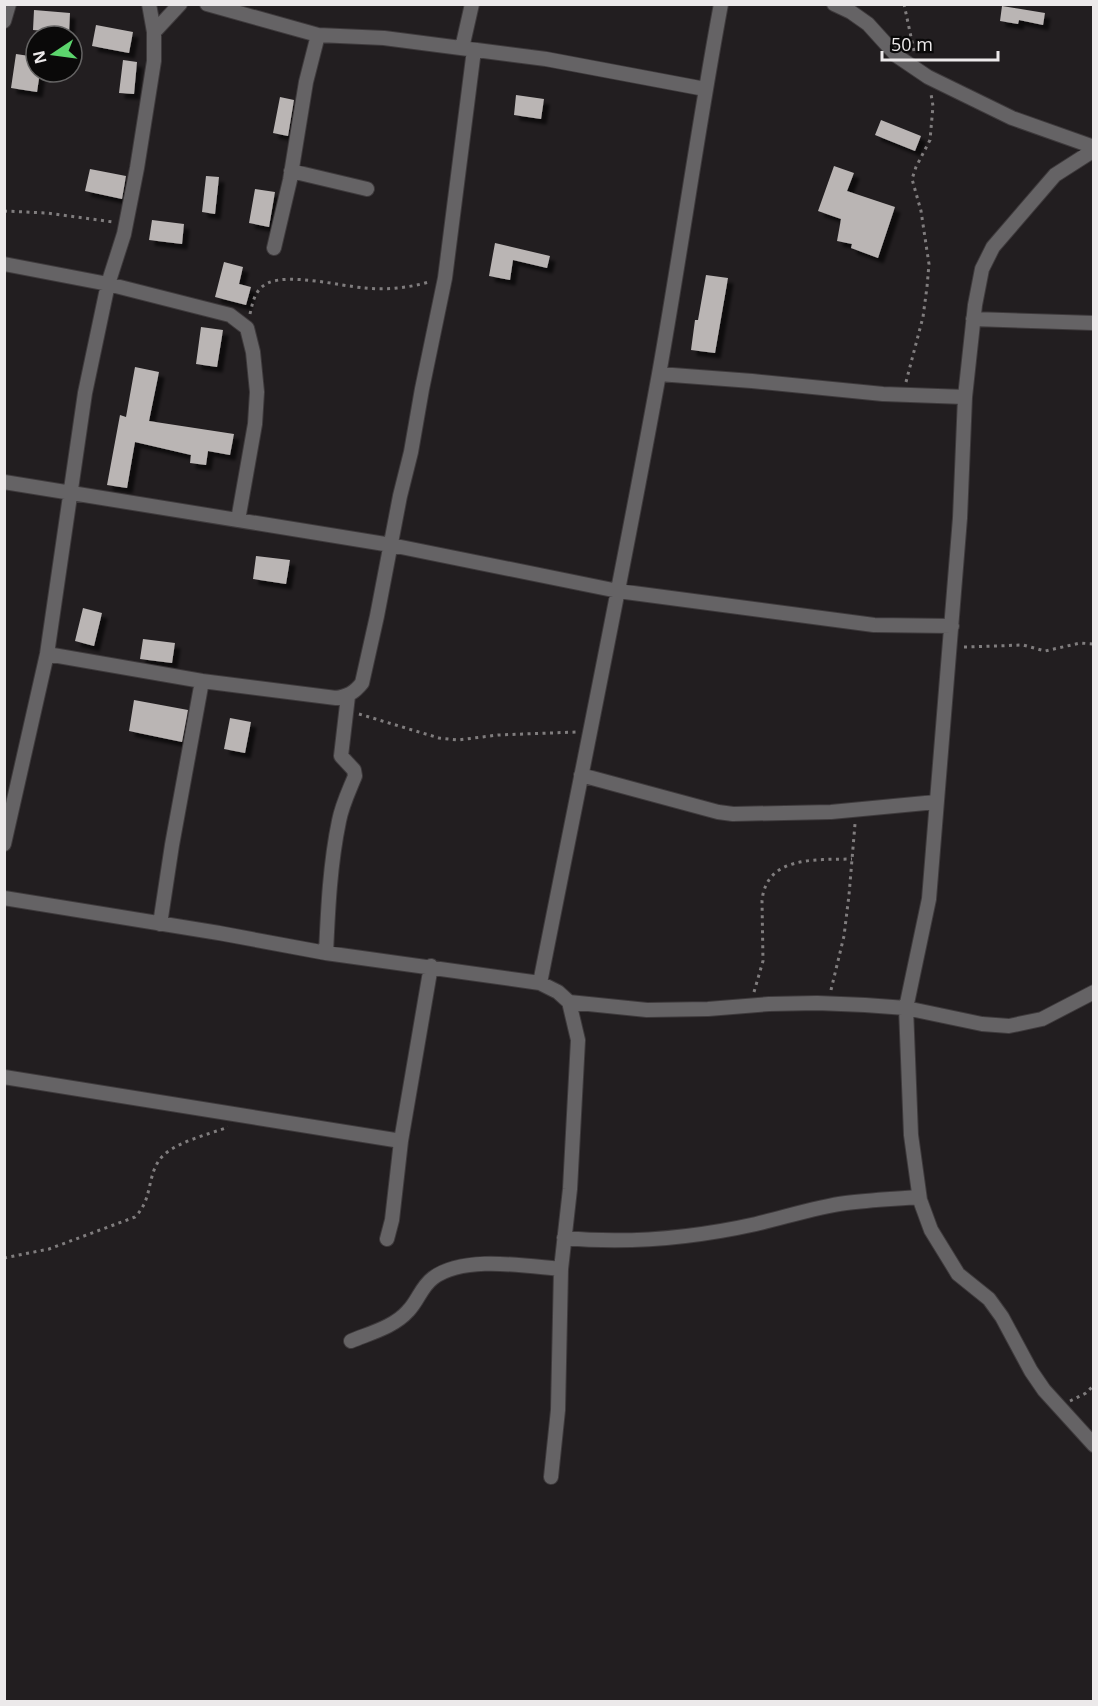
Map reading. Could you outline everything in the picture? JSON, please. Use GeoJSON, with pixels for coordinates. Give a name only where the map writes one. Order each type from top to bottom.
{"type":"FeatureCollection","features":[{"type":"Feature","properties":{"kind":"street"},"geometry":{"type":"LineString","coordinates":[[4,21],[9,4]]}},
{"type":"Feature","properties":{"kind":"street"},"geometry":{"type":"LineString","coordinates":[[4,844],[47,654],[85,393],[108,284],[126,223],[154,61],[154,32],[149,4]]}},
{"type":"Feature","properties":{"kind":"street"},"geometry":{"type":"LineString","coordinates":[[154,32],[180,4]]}},
{"type":"Feature","properties":{"kind":"street"},"geometry":{"type":"LineString","coordinates":[[207,4],[318,35],[384,38],[468,49],[588,66],[705,89]]}},
{"type":"Feature","properties":{"kind":"street"},"geometry":{"type":"LineString","coordinates":[[326,952],[336,839],[340,819],[355,776],[352,767],[341,756],[347,703],[362,684],[446,278],[472,4]]}},
{"type":"Feature","properties":{"kind":"street"},"geometry":{"type":"LineString","coordinates":[[540,982],[659,374],[721,4]]}},
{"type":"Feature","properties":{"kind":"street"},"geometry":{"type":"LineString","coordinates":[[834,4],[868,24],[885,44],[923,73],[1012,118],[1094,148]]}},
{"type":"Feature","properties":{"kind":"street"},"geometry":{"type":"LineString","coordinates":[[274,248],[291,171],[306,82],[318,35]]}},
{"type":"Feature","properties":{"kind":"street"},"geometry":{"type":"LineString","coordinates":[[1094,148],[1055,175],[993,247],[982,268],[973,319],[964,397],[960,518],[929,899],[906,1008],[911,1135],[919,1197],[931,1230],[958,1274],[989,1299],[1002,1317],[1031,1371],[1058,1407],[1094,1445]]}},
{"type":"Feature","properties":{"kind":"street"},"geometry":{"type":"LineString","coordinates":[[291,171],[367,189]]}},
{"type":"Feature","properties":{"kind":"street"},"geometry":{"type":"LineString","coordinates":[[4,264],[108,284],[230,315],[247,328],[253,352],[257,392],[254,434],[238,520]]}},
{"type":"Feature","properties":{"kind":"street"},"geometry":{"type":"LineString","coordinates":[[973,319],[1094,323]]}},
{"type":"Feature","properties":{"kind":"street"},"geometry":{"type":"LineString","coordinates":[[659,374],[902,395],[964,397]]}},
{"type":"Feature","properties":{"kind":"street"},"geometry":{"type":"LineString","coordinates":[[4,482],[391,545],[618,591],[874,625],[952,626]]}},
{"type":"Feature","properties":{"kind":"street"},"geometry":{"type":"LineString","coordinates":[[47,654],[202,681],[336,698],[347,703]]}},
{"type":"Feature","properties":{"kind":"street"},"geometry":{"type":"LineString","coordinates":[[160,924],[202,681]]}},
{"type":"Feature","properties":{"kind":"street"},"geometry":{"type":"LineString","coordinates":[[581,775],[718,812],[752,814],[856,811],[936,802]]}},
{"type":"Feature","properties":{"kind":"street"},"geometry":{"type":"LineString","coordinates":[[4,898],[326,952],[540,982],[558,992],[569,1002],[578,1040],[570,1189],[561,1269],[558,1410],[551,1477]]}},
{"type":"Feature","properties":{"kind":"street"},"geometry":{"type":"LineString","coordinates":[[387,1239],[392,1220],[401,1141],[431,966]]}},
{"type":"Feature","properties":{"kind":"street"},"geometry":{"type":"LineString","coordinates":[[569,1002],[647,1010],[828,1003],[906,1008],[982,1024],[1009,1026],[1042,1019],[1094,992]]}},
{"type":"Feature","properties":{"kind":"street"},"geometry":{"type":"LineString","coordinates":[[4,1077],[401,1141]]}},
{"type":"Feature","properties":{"kind":"street"},"geometry":{"type":"LineString","coordinates":[[564,1238],[633,1241],[674,1237],[754,1224],[845,1203],[919,1197]]}},
{"type":"Feature","properties":{"kind":"street"},"geometry":{"type":"LineString","coordinates":[[351,1341],[394,1323],[408,1312],[424,1287],[434,1277],[453,1268],[489,1264],[561,1269]]}},
{"type":"Feature","properties":{"kind":"path"},"geometry":{"type":"LineString","coordinates":[[902,395],[923,317],[927,287],[929,264],[921,211],[912,179],[930,140],[933,106],[904,4]]}},
{"type":"Feature","properties":{"kind":"path"},"geometry":{"type":"LineString","coordinates":[[4,211],[46,213],[126,223]]}},
{"type":"Feature","properties":{"kind":"path"},"geometry":{"type":"LineString","coordinates":[[247,328],[257,291],[267,283],[276,280],[295,279],[393,289],[446,278]]}},
{"type":"Feature","properties":{"kind":"path"},"geometry":{"type":"LineString","coordinates":[[950,647],[1023,645],[1046,651],[1080,643],[1094,644]]}},
{"type":"Feature","properties":{"kind":"path"},"geometry":{"type":"LineString","coordinates":[[347,703],[439,738],[458,740],[498,735],[590,732]]}},
{"type":"Feature","properties":{"kind":"path"},"geometry":{"type":"LineString","coordinates":[[828,1003],[844,936],[856,811]]}},
{"type":"Feature","properties":{"kind":"path"},"geometry":{"type":"LineString","coordinates":[[749,1005],[763,961],[762,901],[768,879],[776,871],[788,865],[810,860],[852,859]]}},
{"type":"Feature","properties":{"kind":"path"},"geometry":{"type":"LineString","coordinates":[[4,1258],[48,1249],[135,1217],[144,1208],[158,1162],[168,1151],[251,1116]]}},
{"type":"Feature","properties":{"kind":"path"},"geometry":{"type":"LineString","coordinates":[[1058,1407],[1086,1393],[1094,1385]]}},
{"type":"Feature","properties":{"kind":"building"},"geometry":{"type":"Polygon","coordinates":[[[1002,6],[1045,13],[1043,25],[1019,20],[1018,24],[1000,21],[1002,6]]]}},
{"type":"Feature","properties":{"kind":"building"},"geometry":{"type":"Polygon","coordinates":[[[34,10],[70,13],[69,24],[33,24],[34,10]]]}},
{"type":"Feature","properties":{"kind":"building"},"geometry":{"type":"Polygon","coordinates":[[[96,25],[133,32],[129,53],[92,46],[96,25]]]}},
{"type":"Feature","properties":{"kind":"building"},"geometry":{"type":"Polygon","coordinates":[[[16,54],[24,55],[24,84],[38,84],[37,92],[11,88],[16,54]]]}},
{"type":"Feature","properties":{"kind":"building"},"geometry":{"type":"Polygon","coordinates":[[[123,60],[137,62],[134,94],[119,93],[123,60]]]}},
{"type":"Feature","properties":{"kind":"building"},"geometry":{"type":"Polygon","coordinates":[[[516,95],[544,99],[541,119],[514,115],[516,95]]]}},
{"type":"Feature","properties":{"kind":"building"},"geometry":{"type":"Polygon","coordinates":[[[280,97],[294,100],[288,136],[273,133],[280,97]]]}},
{"type":"Feature","properties":{"kind":"building"},"geometry":{"type":"Polygon","coordinates":[[[881,120],[921,136],[915,151],[875,135],[881,120]]]}},
{"type":"Feature","properties":{"kind":"building"},"geometry":{"type":"Polygon","coordinates":[[[834,166],[854,173],[847,191],[895,207],[878,258],[851,248],[852,244],[837,241],[841,219],[818,211],[834,166]]]}},
{"type":"Feature","properties":{"kind":"building"},"geometry":{"type":"Polygon","coordinates":[[[90,169],[126,176],[122,199],[85,191],[90,169]]]}},
{"type":"Feature","properties":{"kind":"building"},"geometry":{"type":"Polygon","coordinates":[[[206,176],[219,177],[215,214],[202,212],[206,176]]]}},
{"type":"Feature","properties":{"kind":"building"},"geometry":{"type":"Polygon","coordinates":[[[255,189],[275,192],[269,227],[249,223],[255,189]]]}},
{"type":"Feature","properties":{"kind":"building"},"geometry":{"type":"Polygon","coordinates":[[[152,220],[184,224],[182,244],[149,240],[152,220]]]}},
{"type":"Feature","properties":{"kind":"building"},"geometry":{"type":"Polygon","coordinates":[[[495,243],[550,256],[547,268],[513,260],[510,280],[489,276],[495,243]]]}},
{"type":"Feature","properties":{"kind":"building"},"geometry":{"type":"Polygon","coordinates":[[[224,262],[243,267],[239,284],[251,287],[246,305],[215,297],[224,262]]]}},
{"type":"Feature","properties":{"kind":"building"},"geometry":{"type":"Polygon","coordinates":[[[706,275],[728,278],[715,353],[691,350],[695,320],[698,320],[706,275]]]}},
{"type":"Feature","properties":{"kind":"building"},"geometry":{"type":"Polygon","coordinates":[[[201,327],[223,330],[217,367],[196,364],[201,327]]]}},
{"type":"Feature","properties":{"kind":"building"},"geometry":{"type":"Polygon","coordinates":[[[135,367],[159,372],[149,421],[234,434],[230,455],[208,451],[206,465],[190,463],[191,455],[135,442],[127,488],[107,485],[120,415],[126,417],[135,367]]]}},
{"type":"Feature","properties":{"kind":"building"},"geometry":{"type":"Polygon","coordinates":[[[256,556],[290,560],[286,584],[253,579],[256,556]]]}},
{"type":"Feature","properties":{"kind":"building"},"geometry":{"type":"Polygon","coordinates":[[[83,608],[102,613],[94,646],[75,641],[83,608]]]}},
{"type":"Feature","properties":{"kind":"building"},"geometry":{"type":"Polygon","coordinates":[[[143,639],[175,643],[172,663],[140,659],[143,639]]]}},
{"type":"Feature","properties":{"kind":"building"},"geometry":{"type":"Polygon","coordinates":[[[134,700],[188,710],[182,742],[129,731],[134,700]]]}},
{"type":"Feature","properties":{"kind":"building"},"geometry":{"type":"Polygon","coordinates":[[[230,718],[251,722],[245,753],[224,749],[230,718]]]}}]}
